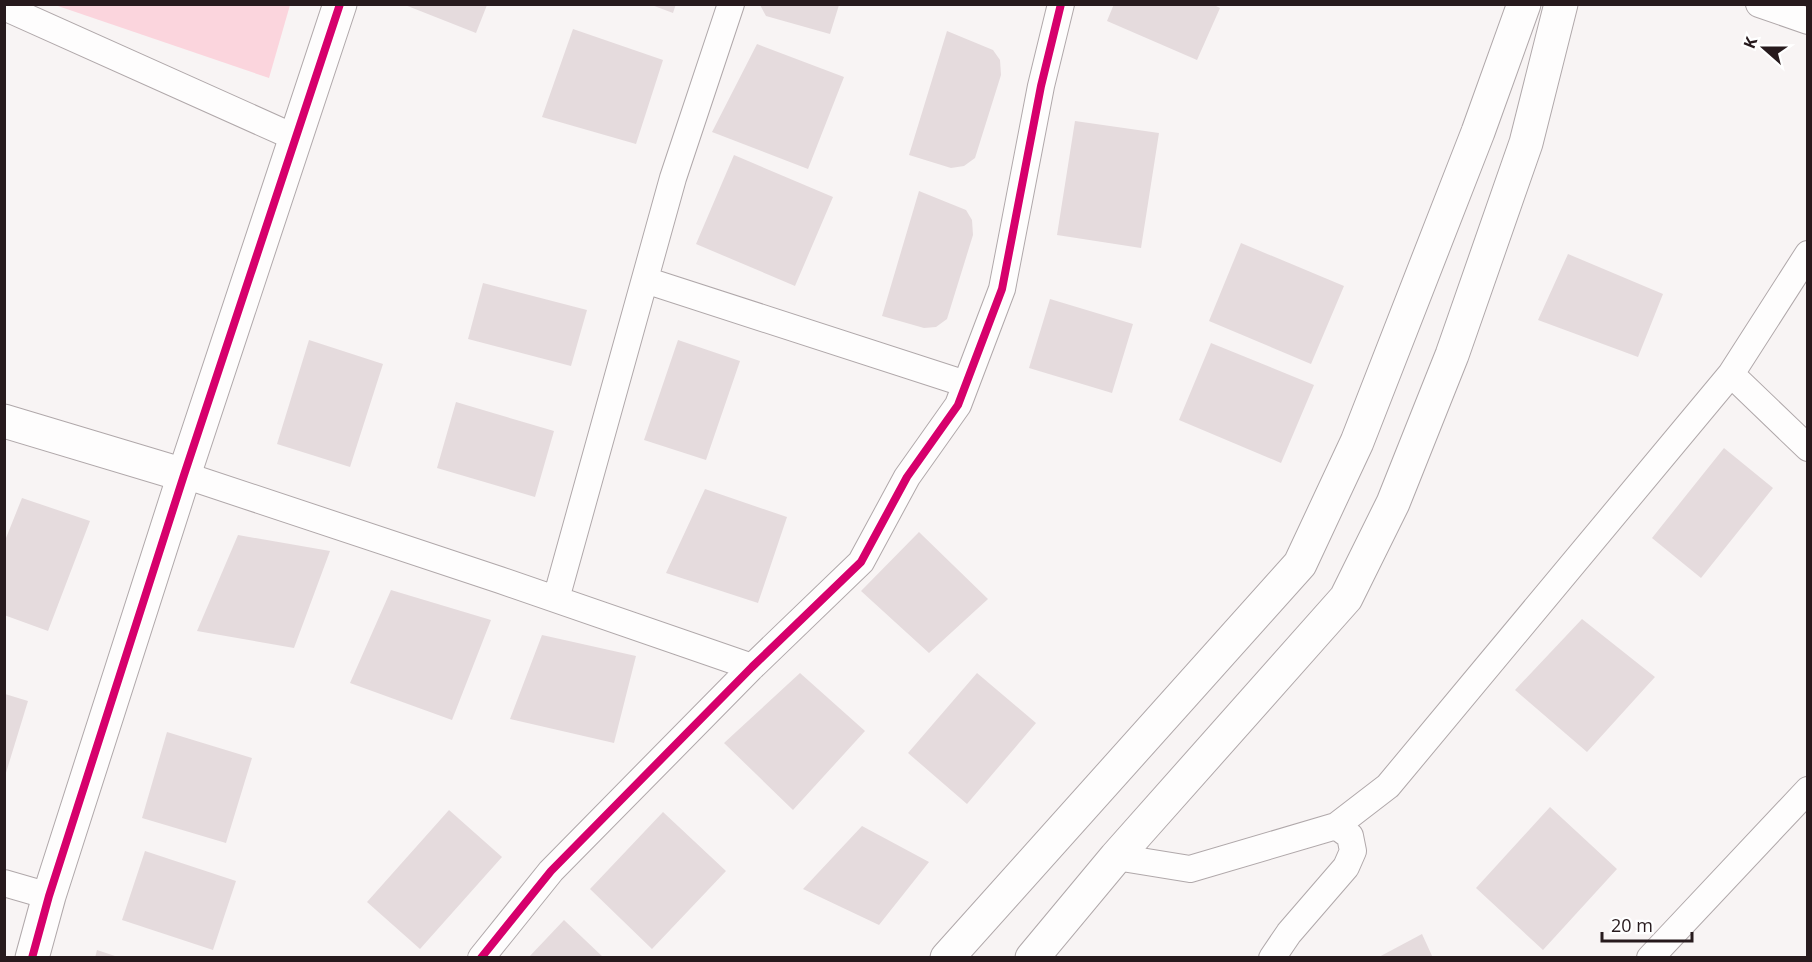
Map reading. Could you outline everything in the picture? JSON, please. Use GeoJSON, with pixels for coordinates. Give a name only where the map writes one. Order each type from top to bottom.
{"type":"FeatureCollection","features":[{"type":"Feature","properties":{"kind":"main road"},"geometry":{"type":"LineString","coordinates":[[32,957],[49,896],[184,475],[340,4]]}},
{"type":"Feature","properties":{"kind":"main road"},"geometry":{"type":"LineString","coordinates":[[947,957],[1300,564],[1357,442],[1478,132],[1524,4]]}},
{"type":"Feature","properties":{"kind":"main road"},"geometry":{"type":"LineString","coordinates":[[1032,957],[1116,857],[1346,598],[1393,503],[1452,355],[1527,142],[1561,4]]}},
{"type":"Feature","properties":{"kind":"main road"},"geometry":{"type":"LineString","coordinates":[[4,421],[184,475]]}},
{"type":"Feature","properties":{"kind":"street"},"geometry":{"type":"LineString","coordinates":[[556,599],[673,178],[731,4]]}},
{"type":"Feature","properties":{"kind":"street"},"geometry":{"type":"LineString","coordinates":[[481,957],[551,871],[752,667],[861,562],[907,477],[958,405],[1002,289],[1041,86],[1061,4]]}},
{"type":"Feature","properties":{"kind":"street"},"geometry":{"type":"LineString","coordinates":[[1759,4],[1808,21]]}},
{"type":"Feature","properties":{"kind":"street"},"geometry":{"type":"LineString","coordinates":[[4,7],[296,138]]}},
{"type":"Feature","properties":{"kind":"street"},"geometry":{"type":"LineString","coordinates":[[1116,857],[1190,869],[1336,826],[1388,786],[1731,374],[1808,254]]}},
{"type":"Feature","properties":{"kind":"street"},"geometry":{"type":"LineString","coordinates":[[645,280],[966,384]]}},
{"type":"Feature","properties":{"kind":"street"},"geometry":{"type":"LineString","coordinates":[[1731,374],[1808,448]]}},
{"type":"Feature","properties":{"kind":"street"},"geometry":{"type":"LineString","coordinates":[[184,475],[752,667]]}},
{"type":"Feature","properties":{"kind":"street"},"geometry":{"type":"LineString","coordinates":[[1650,957],[1808,790]]}},
{"type":"Feature","properties":{"kind":"street"},"geometry":{"type":"LineString","coordinates":[[1272,957],[1289,933],[1346,867],[1353,851],[1350,836],[1336,826]]}},
{"type":"Feature","properties":{"kind":"street"},"geometry":{"type":"LineString","coordinates":[[4,883],[49,896]]}},
{"type":"Feature","properties":{"kind":"shaded area"},"geometry":{"type":"Polygon","coordinates":[[[290,4],[269,78],[55,5],[290,4]]]}},
{"type":"Feature","properties":{"kind":"building"},"geometry":{"type":"Polygon","coordinates":[[[649,4],[676,4],[673,13],[649,4]]]}},
{"type":"Feature","properties":{"kind":"building"},"geometry":{"type":"Polygon","coordinates":[[[1114,4],[1212,4],[1220,8],[1197,60],[1107,21],[1114,4]]]}},
{"type":"Feature","properties":{"kind":"building"},"geometry":{"type":"Polygon","coordinates":[[[405,5],[487,5],[476,33],[405,5]]]}},
{"type":"Feature","properties":{"kind":"building"},"geometry":{"type":"Polygon","coordinates":[[[760,5],[839,5],[830,34],[766,16],[760,5]]]}},
{"type":"Feature","properties":{"kind":"building"},"geometry":{"type":"Polygon","coordinates":[[[573,29],[663,60],[636,144],[542,117],[573,29]]]}},
{"type":"Feature","properties":{"kind":"building"},"geometry":{"type":"Polygon","coordinates":[[[947,31],[993,50],[1000,60],[1001,75],[975,158],[964,166],[951,168],[909,155],[947,31]]]}},
{"type":"Feature","properties":{"kind":"building"},"geometry":{"type":"Polygon","coordinates":[[[757,44],[844,77],[808,169],[712,132],[757,44]]]}},
{"type":"Feature","properties":{"kind":"building"},"geometry":{"type":"Polygon","coordinates":[[[1075,121],[1159,133],[1141,248],[1057,235],[1075,121]]]}},
{"type":"Feature","properties":{"kind":"building"},"geometry":{"type":"Polygon","coordinates":[[[734,155],[833,197],[795,286],[696,244],[734,155]]]}},
{"type":"Feature","properties":{"kind":"building"},"geometry":{"type":"Polygon","coordinates":[[[919,191],[966,210],[972,220],[973,235],[947,319],[936,327],[924,328],[882,316],[919,191]]]}},
{"type":"Feature","properties":{"kind":"building"},"geometry":{"type":"Polygon","coordinates":[[[1241,243],[1344,286],[1311,364],[1209,321],[1241,243]]]}},
{"type":"Feature","properties":{"kind":"building"},"geometry":{"type":"Polygon","coordinates":[[[1568,254],[1663,294],[1638,357],[1538,320],[1568,254]]]}},
{"type":"Feature","properties":{"kind":"building"},"geometry":{"type":"Polygon","coordinates":[[[483,283],[587,310],[571,366],[468,339],[483,283]]]}},
{"type":"Feature","properties":{"kind":"building"},"geometry":{"type":"Polygon","coordinates":[[[1050,299],[1133,324],[1112,393],[1029,368],[1050,299]]]}},
{"type":"Feature","properties":{"kind":"building"},"geometry":{"type":"Polygon","coordinates":[[[309,340],[383,364],[350,467],[277,444],[309,340]]]}},
{"type":"Feature","properties":{"kind":"building"},"geometry":{"type":"Polygon","coordinates":[[[678,340],[740,361],[706,460],[644,440],[678,340]]]}},
{"type":"Feature","properties":{"kind":"building"},"geometry":{"type":"Polygon","coordinates":[[[1211,343],[1314,385],[1281,463],[1179,420],[1211,343]]]}},
{"type":"Feature","properties":{"kind":"building"},"geometry":{"type":"Polygon","coordinates":[[[456,402],[554,431],[535,497],[437,468],[456,402]]]}},
{"type":"Feature","properties":{"kind":"building"},"geometry":{"type":"Polygon","coordinates":[[[1724,448],[1773,488],[1701,578],[1652,538],[1724,448]]]}},
{"type":"Feature","properties":{"kind":"building"},"geometry":{"type":"Polygon","coordinates":[[[705,489],[787,517],[758,603],[666,573],[705,489]]]}},
{"type":"Feature","properties":{"kind":"building"},"geometry":{"type":"Polygon","coordinates":[[[22,498],[90,521],[48,631],[4,615],[4,543],[22,498]]]}},
{"type":"Feature","properties":{"kind":"building"},"geometry":{"type":"Polygon","coordinates":[[[919,532],[988,599],[929,653],[861,591],[919,532]]]}},
{"type":"Feature","properties":{"kind":"building"},"geometry":{"type":"Polygon","coordinates":[[[238,535],[330,551],[294,648],[197,631],[238,535]]]}},
{"type":"Feature","properties":{"kind":"building"},"geometry":{"type":"Polygon","coordinates":[[[391,590],[491,620],[452,720],[350,683],[391,590]]]}},
{"type":"Feature","properties":{"kind":"building"},"geometry":{"type":"Polygon","coordinates":[[[1582,619],[1655,677],[1587,752],[1515,690],[1582,619]]]}},
{"type":"Feature","properties":{"kind":"building"},"geometry":{"type":"Polygon","coordinates":[[[542,635],[636,656],[614,743],[510,719],[542,635]]]}},
{"type":"Feature","properties":{"kind":"building"},"geometry":{"type":"Polygon","coordinates":[[[800,673],[865,731],[793,810],[724,743],[800,673]]]}},
{"type":"Feature","properties":{"kind":"building"},"geometry":{"type":"Polygon","coordinates":[[[977,673],[1036,723],[967,804],[908,753],[977,673]]]}},
{"type":"Feature","properties":{"kind":"building"},"geometry":{"type":"Polygon","coordinates":[[[5,694],[28,701],[5,776],[5,694]]]}},
{"type":"Feature","properties":{"kind":"building"},"geometry":{"type":"Polygon","coordinates":[[[167,732],[252,758],[226,843],[142,818],[167,732]]]}},
{"type":"Feature","properties":{"kind":"building"},"geometry":{"type":"Polygon","coordinates":[[[1550,807],[1617,869],[1543,950],[1476,888],[1550,807]]]}},
{"type":"Feature","properties":{"kind":"building"},"geometry":{"type":"Polygon","coordinates":[[[449,810],[502,857],[420,949],[367,902],[449,810]]]}},
{"type":"Feature","properties":{"kind":"building"},"geometry":{"type":"Polygon","coordinates":[[[663,812],[726,871],[652,949],[590,889],[663,812]]]}},
{"type":"Feature","properties":{"kind":"building"},"geometry":{"type":"Polygon","coordinates":[[[862,826],[929,862],[879,925],[803,889],[862,826]]]}},
{"type":"Feature","properties":{"kind":"building"},"geometry":{"type":"Polygon","coordinates":[[[145,851],[236,881],[213,950],[122,920],[145,851]]]}},
{"type":"Feature","properties":{"kind":"building"},"geometry":{"type":"Polygon","coordinates":[[[564,920],[604,958],[528,958],[564,920]]]}},
{"type":"Feature","properties":{"kind":"building"},"geometry":{"type":"Polygon","coordinates":[[[1422,934],[1433,958],[1377,958],[1422,934]]]}},
{"type":"Feature","properties":{"kind":"building"},"geometry":{"type":"Polygon","coordinates":[[[97,950],[118,957],[118,958],[95,958],[97,950]]]}},
{"type":"Feature","properties":{"kind":"cycle path"},"geometry":{"type":"LineString","coordinates":[[32,958],[49,896],[184,475],[340,4]]}},
{"type":"Feature","properties":{"kind":"cycle path"},"geometry":{"type":"LineString","coordinates":[[481,958],[551,871],[752,667],[861,562],[907,477],[958,405],[1002,289],[1041,86],[1061,4]]}}]}
